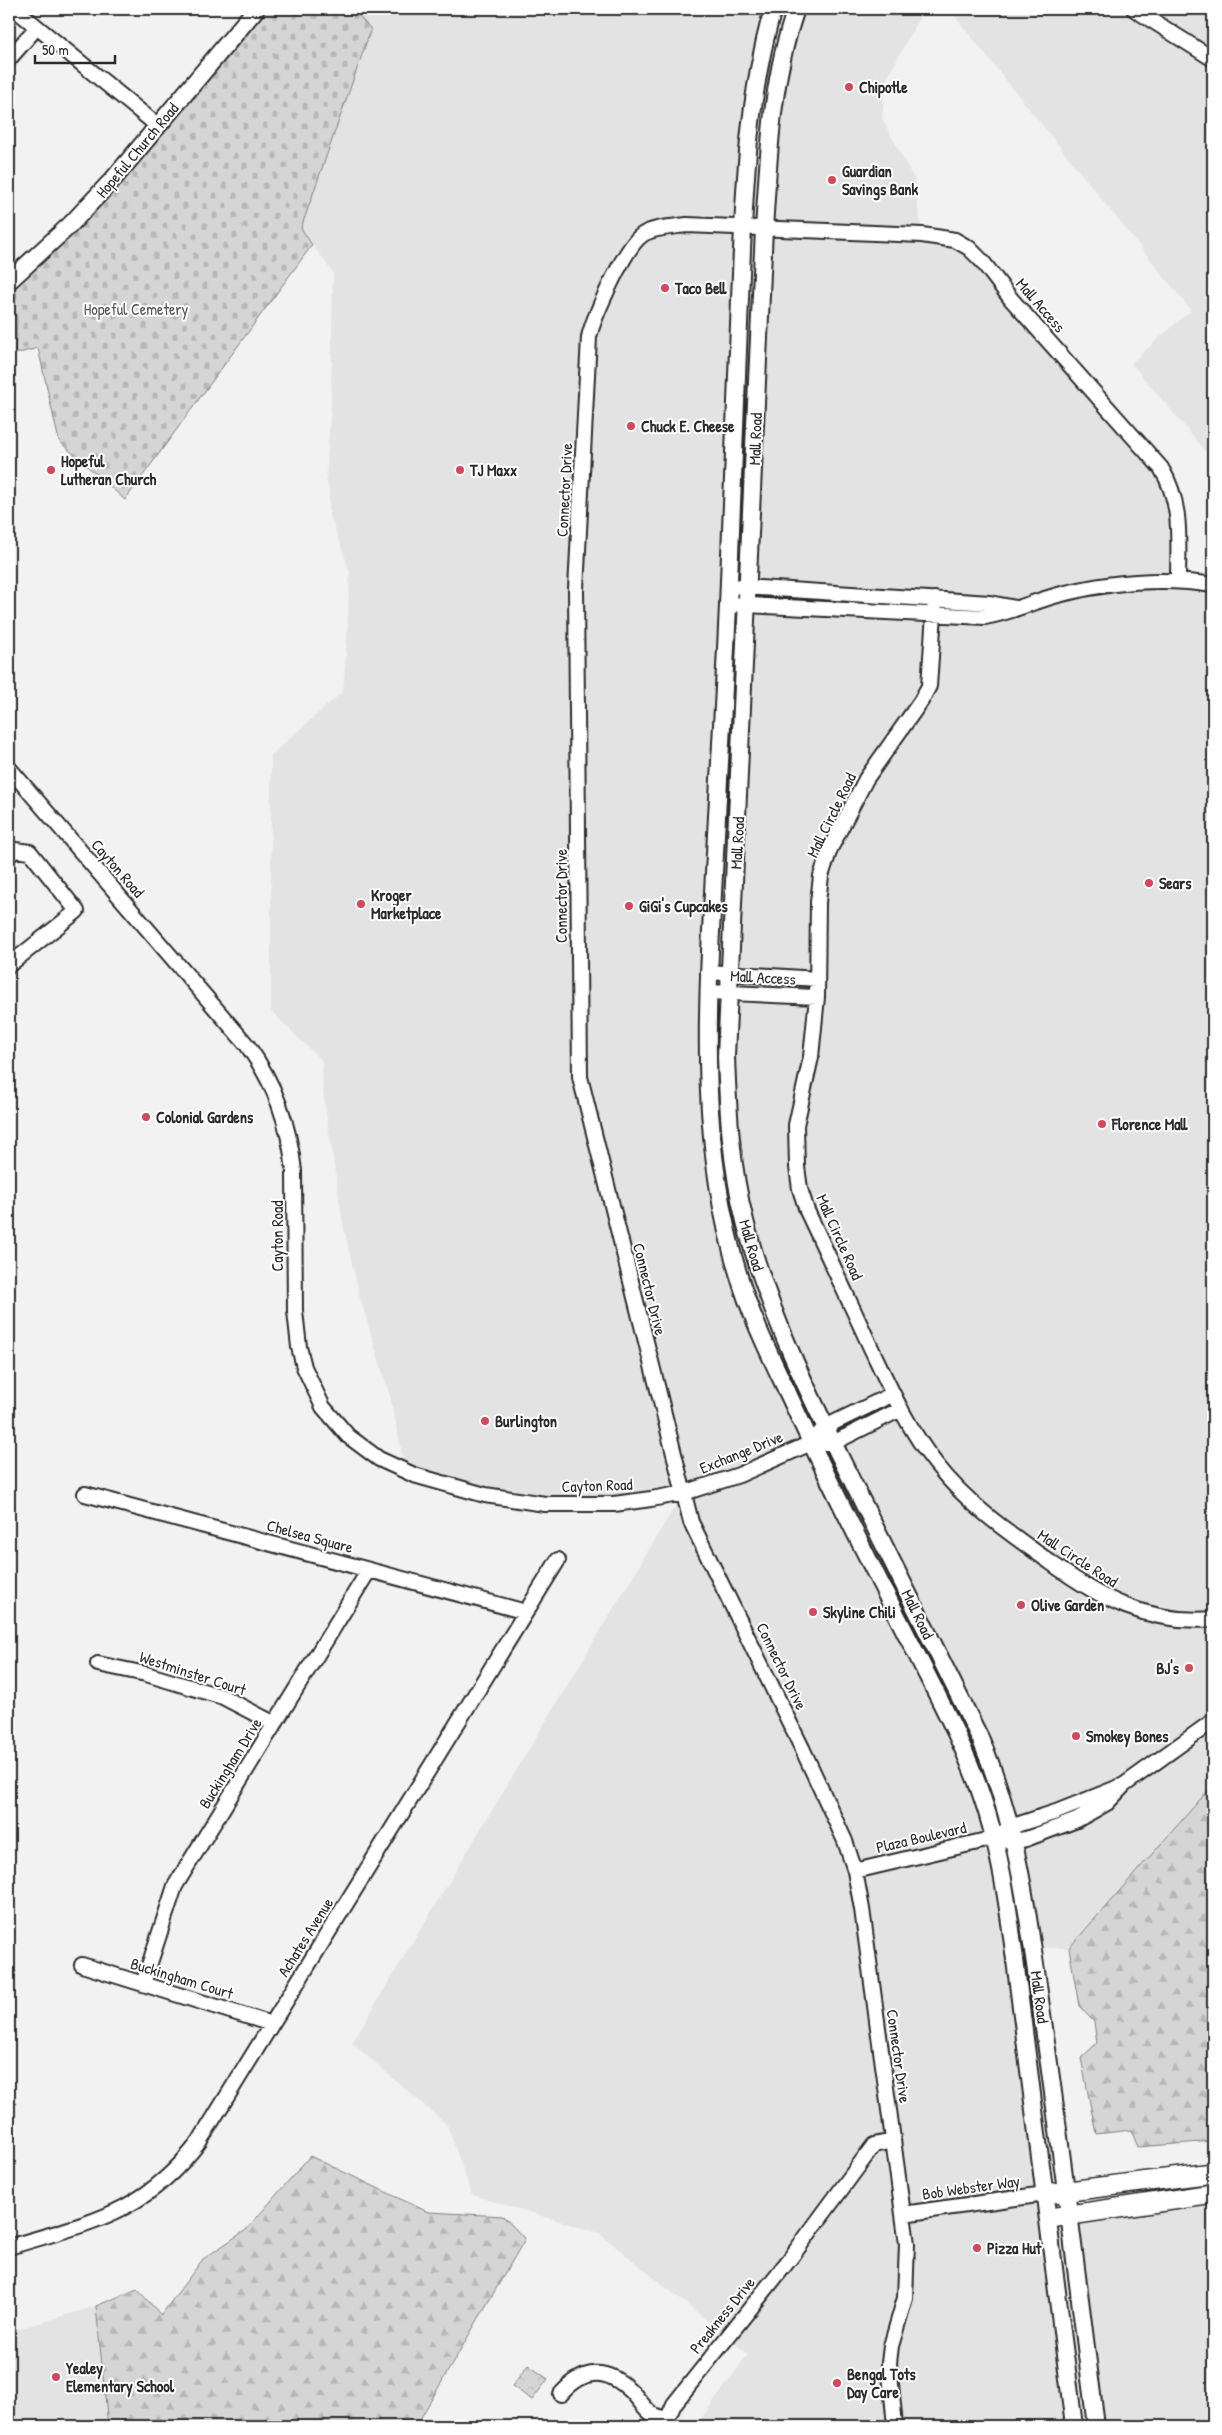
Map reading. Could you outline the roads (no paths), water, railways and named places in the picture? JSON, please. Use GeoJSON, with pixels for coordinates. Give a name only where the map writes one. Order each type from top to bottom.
{"type":"FeatureCollection","features":[{"type":"Feature","properties":{"kind":"highway"},"geometry":{"type":"LineString","coordinates":[[1045,2194],[1213,2173]]}},
{"type":"Feature","properties":{"kind":"highway"},"geometry":{"type":"LineString","coordinates":[[1050,2218],[1213,2194]]}},
{"type":"Feature","properties":{"kind":"main road","name":"Hopeful Church Road"},"geometry":{"type":"LineString","coordinates":[[9,281],[94,201],[256,9]]}},
{"type":"Feature","properties":{"kind":"main road","name":"Mall Road"},"geometry":{"type":"LineString","coordinates":[[773,9],[761,50],[752,103],[743,228],[729,586],[708,972],[707,1067],[710,1125],[716,1177],[738,1273],[758,1328],[810,1442],[942,1706],[981,1792],[995,1838],[1004,1880],[1045,2194],[1050,2218],[1074,2426]]}},
{"type":"Feature","properties":{"kind":"main road","name":"Mall Road"},"geometry":{"type":"LineString","coordinates":[[796,9],[774,97],[764,229],[749,606],[726,1056],[728,1121],[734,1170],[744,1221],[761,1277],[782,1332],[825,1427],[981,1740],[996,1775],[1012,1834],[1033,1948],[1067,2192],[1096,2426]]}},
{"type":"Feature","properties":{"kind":"street"},"geometry":{"type":"LineString","coordinates":[[14,9],[158,126]]}},
{"type":"Feature","properties":{"kind":"street"},"geometry":{"type":"LineString","coordinates":[[1134,9],[1213,60]]}},
{"type":"Feature","properties":{"kind":"street"},"geometry":{"type":"LineString","coordinates":[[9,59],[37,27]]}},
{"type":"Feature","properties":{"kind":"street","name":"Connector Drive"},"geometry":{"type":"LineString","coordinates":[[743,228],[687,225],[663,228],[643,234],[631,246],[593,321],[589,337],[576,590],[580,1077],[695,1532],[802,1748],[845,1841],[855,1871],[907,2244],[905,2298],[890,2346],[889,2363],[895,2426]]}},
{"type":"Feature","properties":{"kind":"street","name":"Mall Access"},"geometry":{"type":"LineString","coordinates":[[743,228],[922,235],[948,238],[969,248],[1161,468],[1170,482],[1179,518],[1178,581]]}},
{"type":"Feature","properties":{"kind":"street"},"geometry":{"type":"LineString","coordinates":[[728,604],[985,617],[1022,609],[1057,596],[1132,582],[1178,581],[1213,585]]}},
{"type":"Feature","properties":{"kind":"street"},"geometry":{"type":"LineString","coordinates":[[729,586],[990,603],[1022,609]]}},
{"type":"Feature","properties":{"kind":"street","name":"Mall Circle Road"},"geometry":{"type":"LineString","coordinates":[[935,600],[929,686],[921,701],[866,779],[830,849],[821,876],[818,902],[817,997],[811,1057],[796,1125],[800,1189],[807,1211],[893,1394],[936,1464],[961,1492],[1017,1539],[1085,1588],[1110,1601],[1144,1614],[1188,1621],[1213,1619]]}},
{"type":"Feature","properties":{"kind":"street","name":"Cayton Road"},"geometry":{"type":"LineString","coordinates":[[9,768],[247,1045],[271,1083],[287,1126],[292,1154],[295,1311],[298,1347],[312,1386],[336,1424],[362,1448],[397,1469],[485,1495],[545,1504],[583,1505],[629,1502],[684,1493]]}},
{"type":"Feature","properties":{"kind":"street"},"geometry":{"type":"LineString","coordinates":[[9,855],[15,850],[30,852],[77,911],[9,965]]}},
{"type":"Feature","properties":{"kind":"street","name":"Mall Access"},"geometry":{"type":"LineString","coordinates":[[708,972],[817,979]]}},
{"type":"Feature","properties":{"kind":"street","name":"Mall Access"},"geometry":{"type":"LineString","coordinates":[[708,992],[817,997]]}},
{"type":"Feature","properties":{"kind":"street"},"geometry":{"type":"LineString","coordinates":[[810,1442],[825,1427],[893,1394]]}},
{"type":"Feature","properties":{"kind":"street"},"geometry":{"type":"LineString","coordinates":[[810,1442],[833,1443],[901,1409]]}},
{"type":"Feature","properties":{"kind":"street","name":"Exchange Drive"},"geometry":{"type":"LineString","coordinates":[[684,1493],[739,1475],[810,1442]]}},
{"type":"Feature","properties":{"kind":"street","name":"Chelsea Square"},"geometry":{"type":"LineString","coordinates":[[85,1494],[526,1612]]}},
{"type":"Feature","properties":{"kind":"street","name":"Achates Avenue"},"geometry":{"type":"LineString","coordinates":[[9,2247],[106,2217],[129,2206],[166,2180],[182,2164],[199,2142],[558,1560]]}},
{"type":"Feature","properties":{"kind":"street","name":"Buckingham Drive"},"geometry":{"type":"LineString","coordinates":[[143,1984],[175,1886],[370,1570]]}},
{"type":"Feature","properties":{"kind":"street","name":"Westminster Court"},"geometry":{"type":"LineString","coordinates":[[98,1664],[146,1674],[223,1698],[275,1724]]}},
{"type":"Feature","properties":{"kind":"street","name":"Plaza Boulevard"},"geometry":{"type":"LineString","coordinates":[[855,1871],[1077,1820],[1107,1804],[1124,1785],[1213,1721]]}},
{"type":"Feature","properties":{"kind":"street","name":"Buckingham Court"},"geometry":{"type":"LineString","coordinates":[[82,1965],[272,2024]]}},
{"type":"Feature","properties":{"kind":"street","name":"Preakness Drive"},"geometry":{"type":"LineString","coordinates":[[561,2394],[570,2384],[584,2374],[598,2373],[610,2376],[631,2391],[652,2413],[667,2420],[674,2404],[789,2260],[874,2145],[893,2141]]}},
{"type":"Feature","properties":{"kind":"street","name":"Bob Webster Way"},"geometry":{"type":"LineString","coordinates":[[903,2214],[1045,2194]]}},
{"type":"Feature","properties":{"kind":"place","name":"Chipotle"},"geometry":{"type":"Point","coordinates":[849,87]}},
{"type":"Feature","properties":{"kind":"place","name":"Guardian Savings Bank"},"geometry":{"type":"Point","coordinates":[832,180]}},
{"type":"Feature","properties":{"kind":"place","name":"Taco Bell"},"geometry":{"type":"Point","coordinates":[665,288]}},
{"type":"Feature","properties":{"kind":"place","name":"Chuck E. Cheese"},"geometry":{"type":"Point","coordinates":[631,426]}},
{"type":"Feature","properties":{"kind":"place","name":"Hopeful Lutheran Church"},"geometry":{"type":"Point","coordinates":[51,470]}},
{"type":"Feature","properties":{"kind":"place","name":"TJ Maxx"},"geometry":{"type":"Point","coordinates":[460,470]}},
{"type":"Feature","properties":{"kind":"place","name":"Sears"},"geometry":{"type":"Point","coordinates":[1149,883]}},
{"type":"Feature","properties":{"kind":"place","name":"Kroger Marketplace"},"geometry":{"type":"Point","coordinates":[361,904]}},
{"type":"Feature","properties":{"kind":"place","name":"GiGi's Cupcakes"},"geometry":{"type":"Point","coordinates":[629,906]}},
{"type":"Feature","properties":{"kind":"place","name":"Colonial Gardens"},"geometry":{"type":"Point","coordinates":[146,1117]}},
{"type":"Feature","properties":{"kind":"place","name":"Florence Mall"},"geometry":{"type":"Point","coordinates":[1102,1124]}},
{"type":"Feature","properties":{"kind":"place","name":"Burlington"},"geometry":{"type":"Point","coordinates":[485,1421]}},
{"type":"Feature","properties":{"kind":"place","name":"Olive Garden"},"geometry":{"type":"Point","coordinates":[1021,1605]}},
{"type":"Feature","properties":{"kind":"place","name":"Skyline Chili"},"geometry":{"type":"Point","coordinates":[813,1612]}},
{"type":"Feature","properties":{"kind":"place","name":"BJ's"},"geometry":{"type":"Point","coordinates":[1189,1668]}},
{"type":"Feature","properties":{"kind":"place","name":"Smokey Bones"},"geometry":{"type":"Point","coordinates":[1076,1736]}},
{"type":"Feature","properties":{"kind":"place","name":"Pizza Hut"},"geometry":{"type":"Point","coordinates":[977,2248]}},
{"type":"Feature","properties":{"kind":"place","name":"Yealey Elementary School"},"geometry":{"type":"Point","coordinates":[56,2377]}},
{"type":"Feature","properties":{"kind":"place","name":"Bengal Tots Day Care"},"geometry":{"type":"Point","coordinates":[837,2383]}},
{"type":"Feature","properties":{"kind":"park label","name":"Hopeful Cemetery"},"geometry":{"type":"Point","coordinates":[136,309]}}]}
